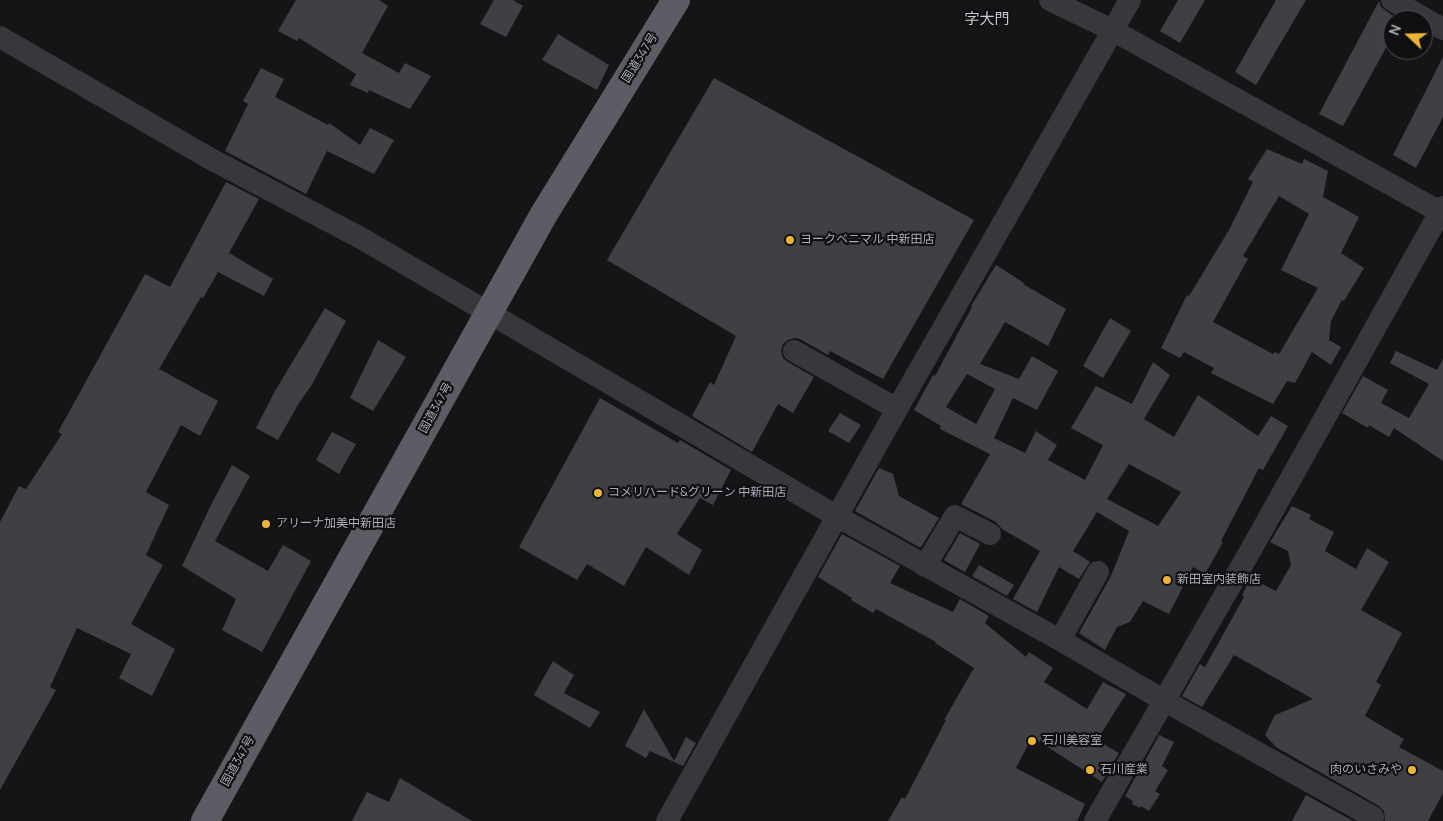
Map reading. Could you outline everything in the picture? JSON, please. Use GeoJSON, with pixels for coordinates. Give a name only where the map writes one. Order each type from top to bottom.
{"type":"FeatureCollection","features":[{"type":"Feature","properties":{"kind":"highway","name":"国道347号"},"geometry":{"type":"LineString","coordinates":[[205,821],[544,214],[676,0]]}},
{"type":"Feature","properties":{"kind":"street"},"geometry":{"type":"LineString","coordinates":[[1050,0],[1112,30],[1441,209],[1165,701],[1095,821]]}},
{"type":"Feature","properties":{"kind":"street"},"geometry":{"type":"LineString","coordinates":[[666,821],[1130,0]]}},
{"type":"Feature","properties":{"kind":"street"},"geometry":{"type":"LineString","coordinates":[[1392,0],[1443,29]]}},
{"type":"Feature","properties":{"kind":"street"},"geometry":{"type":"LineString","coordinates":[[0,37],[209,158],[361,238],[838,517],[1372,817]]}},
{"type":"Feature","properties":{"kind":"street"},"geometry":{"type":"LineString","coordinates":[[794,352],[897,410]]}},
{"type":"Feature","properties":{"kind":"street"},"geometry":{"type":"LineString","coordinates":[[925,566],[955,516],[990,534]]}},
{"type":"Feature","properties":{"kind":"street"},"geometry":{"type":"LineString","coordinates":[[1060,640],[1098,572]]}},
{"type":"Feature","properties":{"kind":"building"},"geometry":{"type":"Polygon","coordinates":[[[296,0],[379,0],[388,6],[362,53],[399,73],[405,63],[431,76],[410,109],[369,90],[368,93],[350,85],[356,74],[299,38],[297,41],[278,31],[296,0]]]}},
{"type":"Feature","properties":{"kind":"building"},"geometry":{"type":"Polygon","coordinates":[[[494,0],[513,0],[523,6],[506,37],[480,24],[494,0]]]}},
{"type":"Feature","properties":{"kind":"building"},"geometry":{"type":"Polygon","coordinates":[[[1178,0],[1205,0],[1180,43],[1160,31],[1178,0]]]}},
{"type":"Feature","properties":{"kind":"building"},"geometry":{"type":"Polygon","coordinates":[[[1276,0],[1306,0],[1256,85],[1235,72],[1276,0]]]}},
{"type":"Feature","properties":{"kind":"building"},"geometry":{"type":"Polygon","coordinates":[[[1379,1],[1381,7],[1385,10],[1383,10],[1383,53],[1343,126],[1319,114],[1379,1]]]}},
{"type":"Feature","properties":{"kind":"building"},"geometry":{"type":"Polygon","coordinates":[[[558,34],[609,65],[597,90],[542,60],[558,34]]]}},
{"type":"Feature","properties":{"kind":"building"},"geometry":{"type":"Polygon","coordinates":[[[1443,57],[1443,117],[1416,168],[1393,155],[1443,57]]]}},
{"type":"Feature","properties":{"kind":"building"},"geometry":{"type":"Polygon","coordinates":[[[261,68],[284,79],[275,97],[328,125],[329,123],[360,145],[370,128],[394,140],[374,174],[327,151],[306,194],[225,151],[248,104],[243,101],[261,68]]]}},
{"type":"Feature","properties":{"kind":"building","name":"ヨークベニマル 中新田店"},"geometry":{"type":"Polygon","coordinates":[[[714,78],[974,220],[883,379],[830,351],[828,355],[800,339],[794,338],[783,344],[781,351],[783,358],[814,377],[793,413],[778,404],[752,452],[692,416],[710,382],[714,385],[736,336],[607,260],[714,78]]]}},
{"type":"Feature","properties":{"kind":"building"},"geometry":{"type":"Polygon","coordinates":[[[1267,149],[1302,164],[1304,159],[1328,171],[1323,197],[1359,217],[1341,253],[1364,268],[1344,301],[1342,300],[1331,321],[1329,340],[1341,347],[1331,365],[1312,352],[1295,383],[1287,381],[1273,404],[1211,373],[1214,368],[1184,352],[1180,358],[1161,348],[1187,295],[1189,296],[1229,230],[1253,182],[1248,179],[1267,149]],[[1279,196],[1243,256],[1248,259],[1213,322],[1273,354],[1275,352],[1279,354],[1318,288],[1281,270],[1309,214],[1279,196]]]}},
{"type":"Feature","properties":{"kind":"building"},"geometry":{"type":"Polygon","coordinates":[[[226,182],[259,199],[229,253],[273,279],[264,296],[218,272],[203,298],[201,297],[159,369],[218,401],[200,436],[181,425],[146,492],[169,505],[146,555],[163,565],[131,624],[175,649],[152,696],[119,678],[131,654],[77,628],[50,687],[56,690],[0,790],[0,522],[19,486],[26,489],[62,434],[58,432],[145,274],[170,287],[226,182]]]}},
{"type":"Feature","properties":{"kind":"building"},"geometry":{"type":"Polygon","coordinates":[[[996,265],[1023,284],[1066,309],[1048,346],[1005,322],[980,364],[1019,379],[1032,356],[1058,371],[1037,410],[1013,398],[994,438],[1025,453],[1036,431],[1057,445],[1048,460],[1085,480],[1103,445],[1071,428],[1096,386],[1132,404],[1153,362],[1170,375],[1144,419],[1174,437],[1198,395],[1258,436],[1271,416],[1288,426],[1263,470],[1259,468],[1221,541],[1223,542],[1205,574],[1193,567],[1169,614],[1143,601],[1130,622],[1117,627],[1105,650],[1079,633],[1111,576],[1129,531],[1097,512],[1073,551],[1090,562],[1079,579],[1059,567],[1037,612],[1013,599],[1040,551],[1002,529],[996,522],[961,504],[990,454],[940,429],[941,426],[914,410],[933,375],[935,376],[971,306],[996,265]],[[967,374],[946,407],[976,424],[995,389],[967,374]],[[1129,464],[1107,499],[1158,526],[1181,492],[1129,464]]]}},
{"type":"Feature","properties":{"kind":"building"},"geometry":{"type":"Polygon","coordinates":[[[325,308],[346,321],[311,386],[278,440],[256,428],[275,391],[325,308]]]}},
{"type":"Feature","properties":{"kind":"building"},"geometry":{"type":"Polygon","coordinates":[[[1110,318],[1131,331],[1103,378],[1083,366],[1110,318]]]}},
{"type":"Feature","properties":{"kind":"building"},"geometry":{"type":"Polygon","coordinates":[[[378,340],[406,357],[373,411],[350,398],[378,340]]]}},
{"type":"Feature","properties":{"kind":"building"},"geometry":{"type":"Polygon","coordinates":[[[1396,351],[1437,370],[1443,359],[1443,461],[1394,428],[1389,437],[1369,425],[1368,428],[1342,413],[1363,376],[1388,390],[1381,403],[1409,418],[1429,384],[1390,363],[1396,351]]]}},
{"type":"Feature","properties":{"kind":"building"},"geometry":{"type":"Polygon","coordinates":[[[600,398],[678,443],[680,440],[731,470],[713,505],[700,498],[677,534],[702,550],[689,575],[646,547],[624,586],[587,564],[577,580],[519,547],[600,398]]]}},
{"type":"Feature","properties":{"kind":"building"},"geometry":{"type":"Polygon","coordinates":[[[840,413],[861,425],[849,443],[828,431],[840,413]]]}},
{"type":"Feature","properties":{"kind":"building"},"geometry":{"type":"Polygon","coordinates":[[[332,432],[356,444],[339,474],[316,460],[332,432]]]}},
{"type":"Feature","properties":{"kind":"building"},"geometry":{"type":"Polygon","coordinates":[[[232,465],[250,476],[215,541],[268,571],[283,545],[311,561],[262,652],[222,630],[236,599],[182,566],[232,465]]]}},
{"type":"Feature","properties":{"kind":"building"},"geometry":{"type":"Polygon","coordinates":[[[879,468],[893,474],[899,496],[939,518],[921,547],[855,511],[879,468]]]}},
{"type":"Feature","properties":{"kind":"building"},"geometry":{"type":"Polygon","coordinates":[[[1292,506],[1311,515],[1309,519],[1334,532],[1325,551],[1356,569],[1367,548],[1389,562],[1361,610],[1402,633],[1376,682],[1381,685],[1365,716],[1404,739],[1399,747],[1443,771],[1443,793],[1428,821],[1385,821],[1384,811],[1379,806],[1276,747],[1265,735],[1275,715],[1313,699],[1234,655],[1202,707],[1182,696],[1200,664],[1205,667],[1244,597],[1242,596],[1250,578],[1276,591],[1291,565],[1288,551],[1270,542],[1292,506]]]}},
{"type":"Feature","properties":{"kind":"building"},"geometry":{"type":"Polygon","coordinates":[[[960,533],[980,544],[965,572],[944,560],[960,533]]]}},
{"type":"Feature","properties":{"kind":"building"},"geometry":{"type":"Polygon","coordinates":[[[842,534],[900,566],[890,583],[953,612],[960,599],[989,616],[985,623],[1026,657],[1029,652],[1053,668],[1044,682],[1087,709],[1103,682],[1126,694],[1097,740],[1119,753],[1102,782],[1032,737],[1016,768],[1085,804],[1077,821],[888,821],[902,797],[905,799],[946,720],[944,720],[974,668],[936,642],[876,609],[873,613],[818,577],[842,534]]]}},
{"type":"Feature","properties":{"kind":"building"},"geometry":{"type":"Polygon","coordinates":[[[979,565],[1014,585],[1007,596],[972,576],[979,565]]]}},
{"type":"Feature","properties":{"kind":"building"},"geometry":{"type":"Polygon","coordinates":[[[553,661],[574,675],[564,693],[600,712],[590,728],[534,695],[553,661]]]}},
{"type":"Feature","properties":{"kind":"building"},"geometry":{"type":"Polygon","coordinates":[[[644,709],[674,761],[686,737],[696,743],[683,766],[650,751],[646,758],[625,746],[644,709]]]}},
{"type":"Feature","properties":{"kind":"building"},"geometry":{"type":"Polygon","coordinates":[[[1159,735],[1174,742],[1162,766],[1168,770],[1155,791],[1160,794],[1149,811],[1141,806],[1140,808],[1132,804],[1133,801],[1125,796],[1142,765],[1144,766],[1159,735]]]}},
{"type":"Feature","properties":{"kind":"building"},"geometry":{"type":"Polygon","coordinates":[[[400,778],[472,821],[352,821],[367,792],[389,802],[400,778]]]}},
{"type":"Feature","properties":{"kind":"building"},"geometry":{"type":"Polygon","coordinates":[[[1306,795],[1353,821],[1292,821],[1306,795]]]}},
{"type":"Feature","properties":{"kind":"place","name":"ヨークベニマル 中新田店"},"geometry":{"type":"Point","coordinates":[790,240]}},
{"type":"Feature","properties":{"kind":"place","name":"コメリハード&グリーン 中新田店"},"geometry":{"type":"Point","coordinates":[598,493]}},
{"type":"Feature","properties":{"kind":"place","name":"アリーナ加美中新田店"},"geometry":{"type":"Point","coordinates":[266,524]}},
{"type":"Feature","properties":{"kind":"place","name":"新田室内装飾店"},"geometry":{"type":"Point","coordinates":[1167,580]}},
{"type":"Feature","properties":{"kind":"place","name":"石川美容室"},"geometry":{"type":"Point","coordinates":[1032,741]}},
{"type":"Feature","properties":{"kind":"place","name":"石川産業"},"geometry":{"type":"Point","coordinates":[1090,770]}},
{"type":"Feature","properties":{"kind":"place","name":"肉のいさみや"},"geometry":{"type":"Point","coordinates":[1412,770]}},
{"type":"Feature","properties":{"kind":"district","name":"字大門"},"geometry":{"type":"Point","coordinates":[987,20]}}]}
